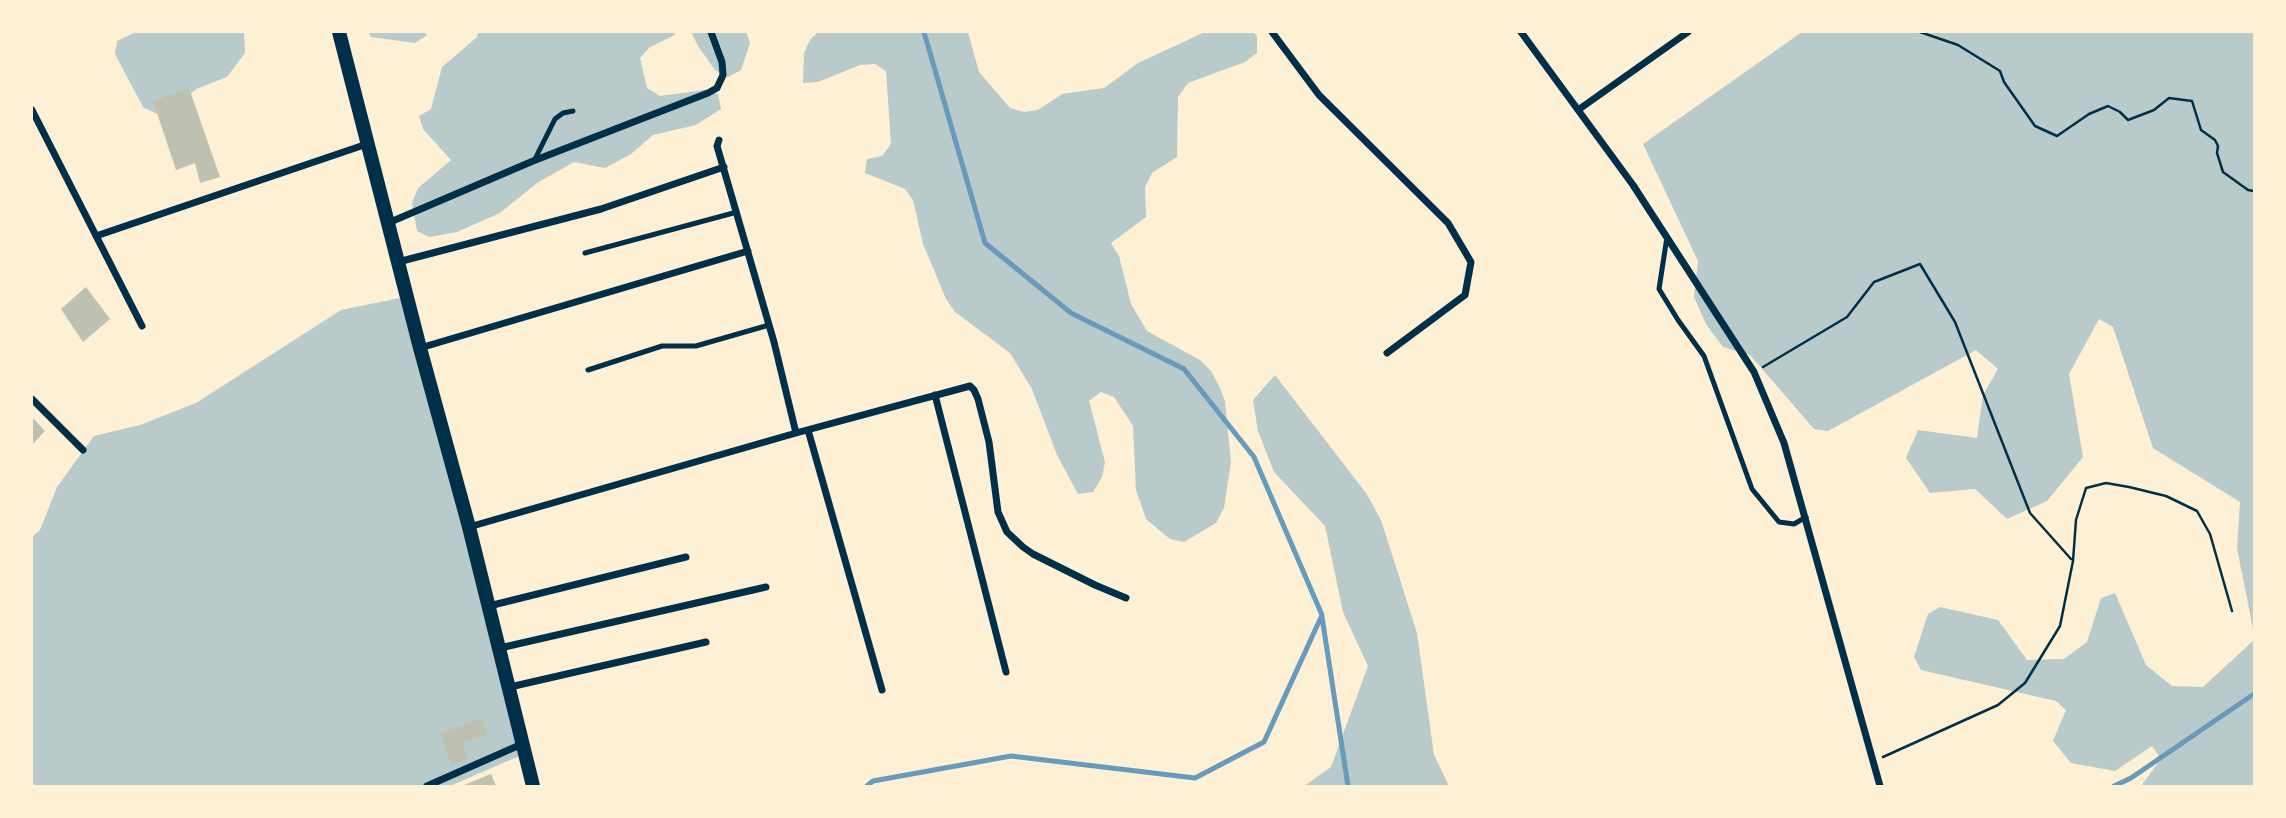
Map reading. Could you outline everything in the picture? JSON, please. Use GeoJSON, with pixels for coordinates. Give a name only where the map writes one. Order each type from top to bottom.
{"type":"FeatureCollection","features":[{"type":"Feature","properties":{"kind":"main road"},"geometry":{"type":"LineString","coordinates":[[339,32],[469,527],[533,786]]}},
{"type":"Feature","properties":{"kind":"street"},"geometry":{"type":"LineString","coordinates":[[388,223],[533,161],[717,88],[722,80],[723,69],[711,32]]}},
{"type":"Feature","properties":{"kind":"street"},"geometry":{"type":"LineString","coordinates":[[1272,32],[1319,95],[1448,223],[1471,262],[1465,295],[1387,353]]}},
{"type":"Feature","properties":{"kind":"street"},"geometry":{"type":"LineString","coordinates":[[1521,32],[1633,185],[1754,372],[1784,443],[1880,786]]}},
{"type":"Feature","properties":{"kind":"street"},"geometry":{"type":"LineString","coordinates":[[1578,110],[1688,32]]}},
{"type":"Feature","properties":{"kind":"street"},"geometry":{"type":"LineString","coordinates":[[32,110],[142,326]]}},
{"type":"Feature","properties":{"kind":"street"},"geometry":{"type":"LineString","coordinates":[[719,140],[717,146],[769,325],[796,433]]}},
{"type":"Feature","properties":{"kind":"street"},"geometry":{"type":"LineString","coordinates":[[96,236],[369,143]]}},
{"type":"Feature","properties":{"kind":"street"},"geometry":{"type":"LineString","coordinates":[[398,262],[601,209],[724,167]]}},
{"type":"Feature","properties":{"kind":"street"},"geometry":{"type":"LineString","coordinates":[[420,348],[748,251]]}},
{"type":"Feature","properties":{"kind":"street"},"geometry":{"type":"LineString","coordinates":[[469,527],[966,386],[974,390],[992,454],[998,512],[1011,536],[1034,554],[1126,598]]}},
{"type":"Feature","properties":{"kind":"street"},"geometry":{"type":"LineString","coordinates":[[935,395],[1006,673]]}},
{"type":"Feature","properties":{"kind":"street"},"geometry":{"type":"LineString","coordinates":[[32,399],[83,450]]}},
{"type":"Feature","properties":{"kind":"street"},"geometry":{"type":"LineString","coordinates":[[808,430],[882,690]]}},
{"type":"Feature","properties":{"kind":"street"},"geometry":{"type":"LineString","coordinates":[[489,606],[687,557]]}},
{"type":"Feature","properties":{"kind":"street"},"geometry":{"type":"LineString","coordinates":[[500,648],[766,587]]}},
{"type":"Feature","properties":{"kind":"street"},"geometry":{"type":"LineString","coordinates":[[510,687],[706,642]]}},
{"type":"Feature","properties":{"kind":"street"},"geometry":{"type":"LineString","coordinates":[[426,786],[522,744]]}},
{"type":"Feature","properties":{"kind":"lane"},"geometry":{"type":"LineString","coordinates":[[533,161],[555,119],[562,113],[573,111]]}},
{"type":"Feature","properties":{"kind":"lane"},"geometry":{"type":"LineString","coordinates":[[585,253],[737,212]]}},
{"type":"Feature","properties":{"kind":"lane"},"geometry":{"type":"LineString","coordinates":[[1667,237],[1659,289],[1704,356],[1752,489],[1779,522],[1794,524],[1806,517]]}},
{"type":"Feature","properties":{"kind":"lane"},"geometry":{"type":"LineString","coordinates":[[588,370],[662,346],[696,346],[769,325]]}},
{"type":"Feature","properties":{"kind":"path"},"geometry":{"type":"LineString","coordinates":[[1920,32],[1958,45],[2000,71],[2004,82],[2035,125],[2057,136],[2089,114],[2108,106],[2129,120],[2154,110],[2169,98],[2192,101],[2201,130],[2215,140],[2218,146],[2217,153],[2223,172],[2248,190],[2255,191]]}},
{"type":"Feature","properties":{"kind":"path"},"geometry":{"type":"LineString","coordinates":[[1754,372],[1847,317],[1874,282],[1920,264],[1955,322],[2029,513],[2073,561]]}},
{"type":"Feature","properties":{"kind":"path"},"geometry":{"type":"LineString","coordinates":[[1872,762],[1998,705],[2025,683],[2060,625],[2073,561],[2076,520],[2086,488],[2106,483],[2166,495],[2197,511],[2210,534],[2232,611]]}},
{"type":"Feature","properties":{"kind":"shaded area"},"geometry":{"type":"Polygon","coordinates":[[[136,32],[244,32],[245,53],[227,77],[196,89],[172,111],[157,114],[143,107],[115,54],[117,41],[136,32]]]}},
{"type":"Feature","properties":{"kind":"shaded area"},"geometry":{"type":"Polygon","coordinates":[[[368,32],[425,32],[427,35],[415,43],[371,37],[368,32]]]}},
{"type":"Feature","properties":{"kind":"shaded area"},"geometry":{"type":"Polygon","coordinates":[[[478,32],[674,32],[675,35],[650,47],[640,58],[647,88],[660,96],[704,90],[718,94],[721,109],[696,125],[653,135],[631,154],[605,168],[574,162],[537,183],[500,213],[457,232],[429,237],[417,231],[412,203],[418,188],[451,160],[423,129],[419,116],[431,109],[442,67],[477,37],[478,32]]]}},
{"type":"Feature","properties":{"kind":"shaded area"},"geometry":{"type":"Polygon","coordinates":[[[691,32],[746,32],[750,43],[741,70],[728,77],[715,70],[691,32]]]}},
{"type":"Feature","properties":{"kind":"shaded area"},"geometry":{"type":"Polygon","coordinates":[[[818,32],[968,32],[979,72],[1010,108],[1024,112],[1038,110],[1062,94],[1104,88],[1138,63],[1205,32],[1253,32],[1257,36],[1257,53],[1245,62],[1188,83],[1178,97],[1177,157],[1152,173],[1145,187],[1146,217],[1111,243],[1119,256],[1131,304],[1147,331],[1200,360],[1211,371],[1225,401],[1231,462],[1224,508],[1216,523],[1184,542],[1170,539],[1146,519],[1136,490],[1133,426],[1114,397],[1101,392],[1089,401],[1105,462],[1102,477],[1093,492],[1078,494],[1057,455],[1032,389],[1010,353],[955,312],[946,299],[923,244],[913,200],[905,189],[865,173],[867,159],[882,156],[891,144],[886,71],[875,64],[860,65],[818,82],[803,83],[804,53],[810,40],[818,32]]]}},
{"type":"Feature","properties":{"kind":"shaded area"},"geometry":{"type":"Polygon","coordinates":[[[1802,32],[2254,32],[2254,634],[2237,548],[2240,502],[2153,448],[2113,327],[2099,319],[2069,374],[2083,457],[2047,501],[2007,519],[1975,489],[1930,493],[1906,458],[1918,430],[1977,438],[1983,395],[1998,369],[1976,350],[1828,431],[1814,429],[1750,355],[1723,347],[1706,324],[1694,297],[1698,261],[1643,144],[1802,32]]]}},
{"type":"Feature","properties":{"kind":"shaded area"},"geometry":{"type":"Polygon","coordinates":[[[400,298],[524,754],[450,786],[35,786],[32,781],[32,537],[40,530],[57,487],[94,436],[140,425],[196,403],[341,310],[400,298]]]}},
{"type":"Feature","properties":{"kind":"shaded area"},"geometry":{"type":"Polygon","coordinates":[[[1275,375],[1366,493],[1381,520],[1417,633],[1434,755],[1449,786],[1304,786],[1331,767],[1368,666],[1343,612],[1325,526],[1274,472],[1258,431],[1253,400],[1275,375]]]}},
{"type":"Feature","properties":{"kind":"shaded area"},"geometry":{"type":"Polygon","coordinates":[[[2115,593],[2146,665],[2172,686],[2203,687],[2254,640],[2254,786],[2141,786],[2161,759],[2152,746],[2115,771],[2071,763],[2053,741],[2066,710],[2056,701],[1921,670],[1914,657],[1928,614],[1940,607],[1998,620],[2027,660],[2064,659],[2087,642],[2101,598],[2115,593]]]}},
{"type":"Feature","properties":{"kind":"building"},"geometry":{"type":"Polygon","coordinates":[[[189,88],[220,177],[200,183],[195,163],[176,170],[153,101],[189,88]]]}},
{"type":"Feature","properties":{"kind":"building"},"geometry":{"type":"Polygon","coordinates":[[[86,287],[110,319],[83,342],[61,309],[86,287]]]}},
{"type":"Feature","properties":{"kind":"building"},"geometry":{"type":"Polygon","coordinates":[[[32,417],[45,431],[32,445],[32,417]]]}},
{"type":"Feature","properties":{"kind":"building"},"geometry":{"type":"Polygon","coordinates":[[[482,718],[488,734],[462,743],[468,759],[451,765],[440,733],[482,718]]]}},
{"type":"Feature","properties":{"kind":"building"},"geometry":{"type":"Polygon","coordinates":[[[491,774],[496,786],[462,786],[491,774]]]}},
{"type":"Feature","properties":{"kind":"waterway"},"geometry":{"type":"LineString","coordinates":[[867,786],[873,781],[1011,756],[1195,778],[1264,742],[1322,615],[1254,457],[1184,369],[1071,313],[985,243],[924,32]]}},
{"type":"Feature","properties":{"kind":"waterway"},"geometry":{"type":"LineString","coordinates":[[1322,617],[1348,786]]}},
{"type":"Feature","properties":{"kind":"waterway"},"geometry":{"type":"LineString","coordinates":[[2114,786],[2131,778],[2254,694]]}}]}
